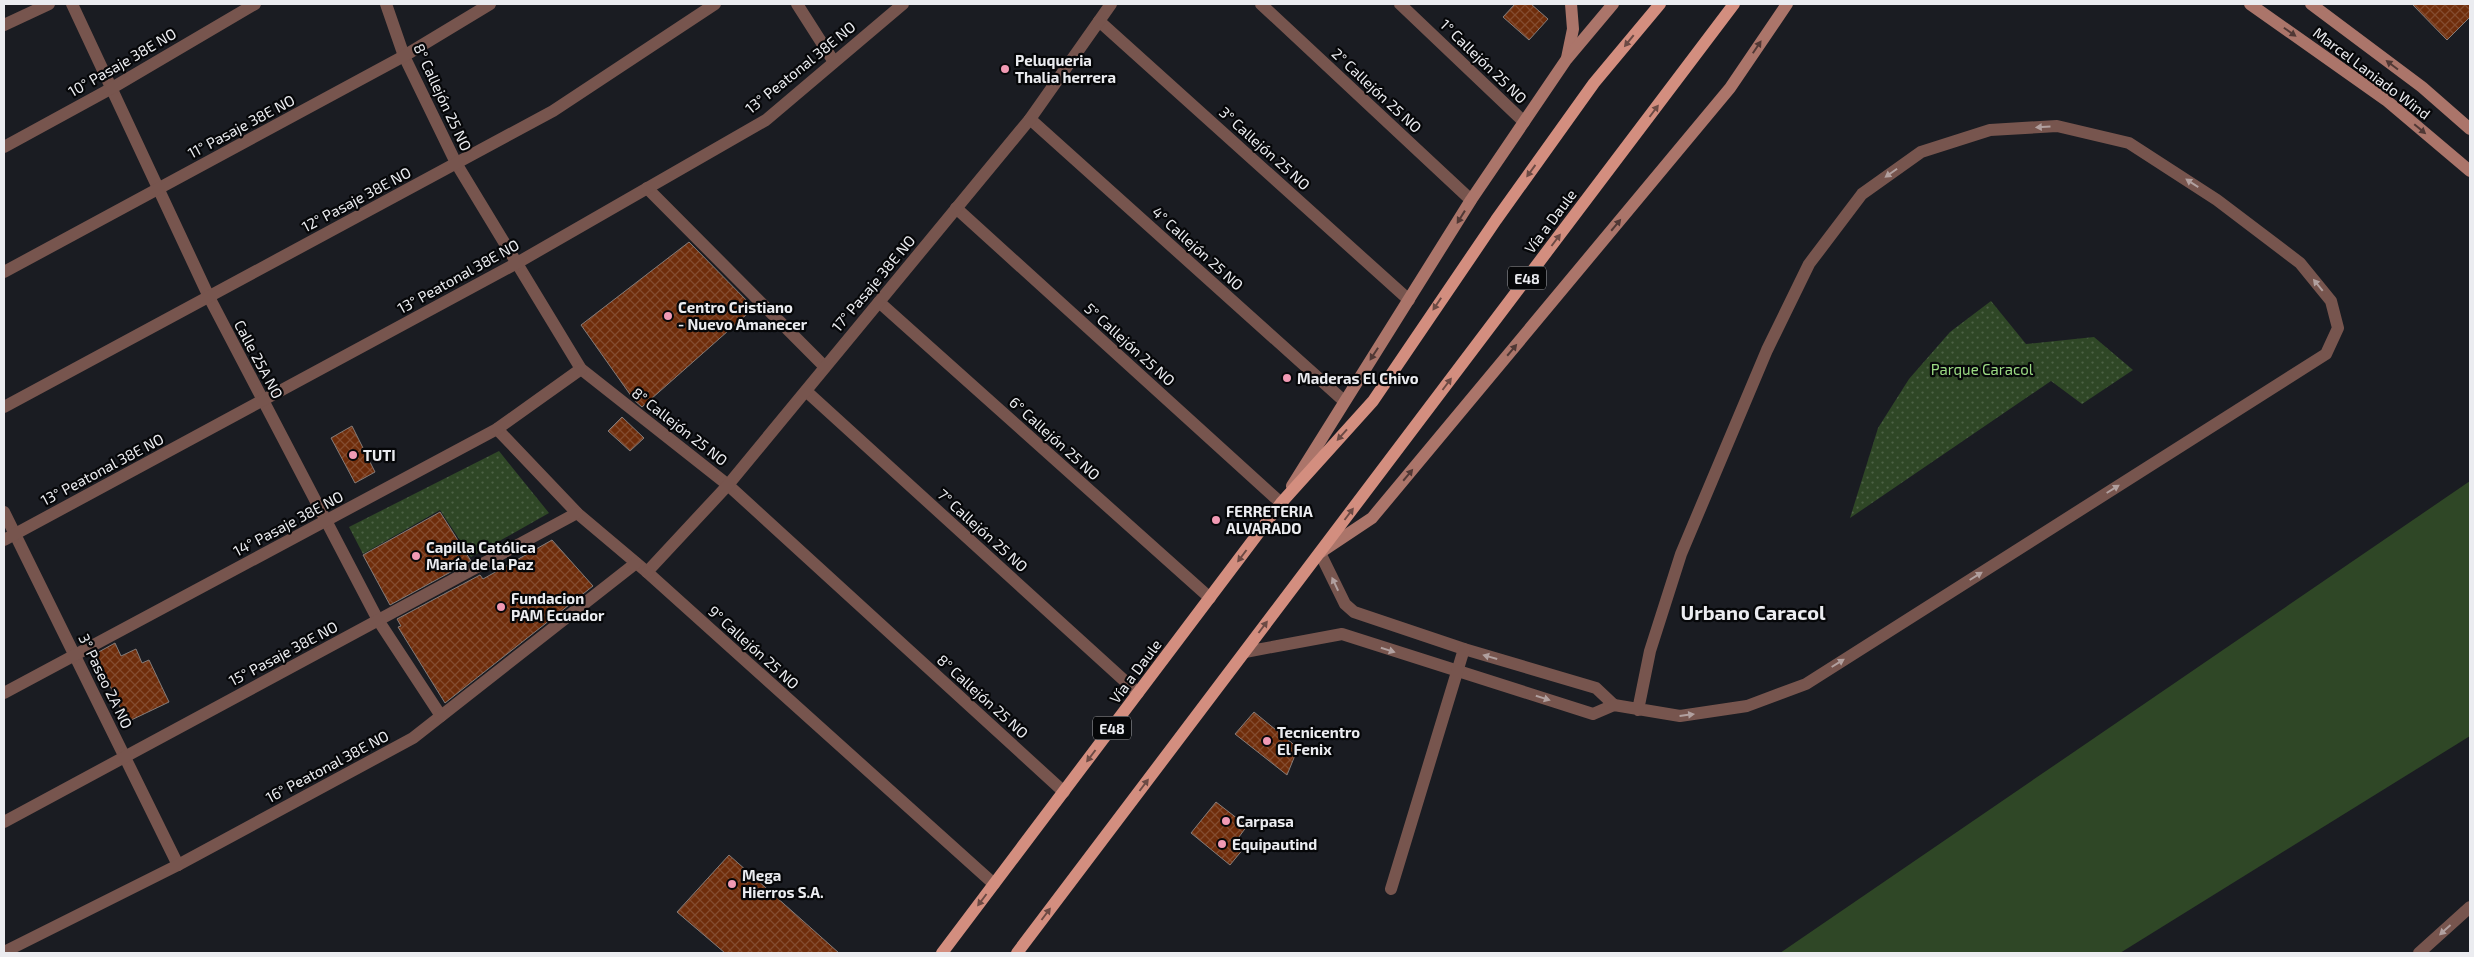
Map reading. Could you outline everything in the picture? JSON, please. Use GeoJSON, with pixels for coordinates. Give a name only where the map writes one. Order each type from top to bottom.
{"type":"FeatureCollection","features":[{"type":"Feature","properties":{"kind":"main road"},"geometry":{"type":"LineString","coordinates":[[1566,60],[1573,29],[1571,4]]}},
{"type":"Feature","properties":{"kind":"main road","name":"E48"},"geometry":{"type":"LineString","coordinates":[[1566,60],[1613,4]]}},
{"type":"Feature","properties":{"kind":"main road","name":"Vía a Daule"},"geometry":{"type":"LineString","coordinates":[[942,953],[1281,504],[1373,402],[1507,204],[1594,83],[1660,4]]}},
{"type":"Feature","properties":{"kind":"main road","name":"Vía a Daule"},"geometry":{"type":"LineString","coordinates":[[1017,953],[1734,4]]}},
{"type":"Feature","properties":{"kind":"main road","name":"Vía a Daule"},"geometry":{"type":"LineString","coordinates":[[1320,553],[1372,518],[1730,88],[1787,4]]}},
{"type":"Feature","properties":{"kind":"main road","name":"Marcel Laniado Wind"},"geometry":{"type":"LineString","coordinates":[[2250,4],[2386,100],[2470,171]]}},
{"type":"Feature","properties":{"kind":"main road","name":"Marcel Laniado Wind"},"geometry":{"type":"LineString","coordinates":[[2311,4],[2422,87],[2470,129]]}},
{"type":"Feature","properties":{"kind":"main road","name":"Vía a Daule"},"geometry":{"type":"LineString","coordinates":[[1281,504],[1471,200],[1566,60]]}},
{"type":"Feature","properties":{"kind":"street"},"geometry":{"type":"LineString","coordinates":[[4,25],[49,4]]}},
{"type":"Feature","properties":{"kind":"street","name":"Calle 25A NO"},"geometry":{"type":"LineString","coordinates":[[72,4],[208,297],[378,620],[441,716]]}},
{"type":"Feature","properties":{"kind":"street","name":"10° Pasaje 38E NO"},"geometry":{"type":"LineString","coordinates":[[4,147],[112,88],[255,4]]}},
{"type":"Feature","properties":{"kind":"street","name":"8° Callejón 25 NO"},"geometry":{"type":"LineString","coordinates":[[386,4],[404,56],[456,163],[581,370],[728,485],[1064,792]]}},
{"type":"Feature","properties":{"kind":"street","name":"11° Pasaje 38E NO"},"geometry":{"type":"LineString","coordinates":[[4,272],[404,56],[490,4]]}},
{"type":"Feature","properties":{"kind":"street","name":"12° Pasaje 38E NO"},"geometry":{"type":"LineString","coordinates":[[4,408],[553,111],[715,4]]}},
{"type":"Feature","properties":{"kind":"street"},"geometry":{"type":"LineString","coordinates":[[797,4],[834,62]]}},
{"type":"Feature","properties":{"kind":"street","name":"13° Peatonal 38E NO"},"geometry":{"type":"LineString","coordinates":[[9,537],[517,264],[766,120],[903,4]]}},
{"type":"Feature","properties":{"kind":"street","name":"17° Pasaje 38E NO"},"geometry":{"type":"LineString","coordinates":[[647,572],[728,485],[1030,119],[1110,4]]}},
{"type":"Feature","properties":{"kind":"street","name":"2° Callejón 25 NO"},"geometry":{"type":"LineString","coordinates":[[1261,4],[1471,200]]}},
{"type":"Feature","properties":{"kind":"street","name":"1° Callejón 25 NO"},"geometry":{"type":"LineString","coordinates":[[1400,4],[1524,122]]}},
{"type":"Feature","properties":{"kind":"street","name":"3° Callejón 25 NO"},"geometry":{"type":"LineString","coordinates":[[1099,21],[1409,300]]}},
{"type":"Feature","properties":{"kind":"street","name":"4° Callejón 25 NO"},"geometry":{"type":"LineString","coordinates":[[1030,119],[1344,401]]}},
{"type":"Feature","properties":{"kind":"street"},"geometry":{"type":"LineString","coordinates":[[1320,553],[1344,604],[1354,612],[1464,649],[1596,688],[1614,705],[1638,710],[1680,716],[1747,706],[1806,684],[2326,354],[2338,328],[2331,301],[2300,263],[2217,200],[2129,143],[2057,126],[1990,130],[1921,152],[1862,194],[1809,264],[1768,350],[1681,554],[1650,651],[1638,710]]}},
{"type":"Feature","properties":{"kind":"street"},"geometry":{"type":"LineString","coordinates":[[647,188],[825,367]]}},
{"type":"Feature","properties":{"kind":"street","name":"5° Callejón 25 NO"},"geometry":{"type":"LineString","coordinates":[[956,208],[1281,504]]}},
{"type":"Feature","properties":{"kind":"street","name":"6° Callejón 25 NO"},"geometry":{"type":"LineString","coordinates":[[879,302],[1210,598]]}},
{"type":"Feature","properties":{"kind":"street","name":"14° Pasaje 38E NO"},"geometry":{"type":"LineString","coordinates":[[4,693],[497,429],[581,370]]}},
{"type":"Feature","properties":{"kind":"street","name":"7° Callejón 25 NO"},"geometry":{"type":"LineString","coordinates":[[806,390],[1138,693]]}},
{"type":"Feature","properties":{"kind":"street","name":"9° Callejón 25 NO"},"geometry":{"type":"LineString","coordinates":[[497,429],[577,513],[647,572],[994,884]]}},
{"type":"Feature","properties":{"kind":"street","name":"3° Paseo 2A NO"},"geometry":{"type":"LineString","coordinates":[[4,512],[9,537],[75,655],[178,864]]}},
{"type":"Feature","properties":{"kind":"street","name":"15° Pasaje 38E NO"},"geometry":{"type":"LineString","coordinates":[[4,822],[577,513]]}},
{"type":"Feature","properties":{"kind":"street","name":"16° Peatonal 38E NO"},"geometry":{"type":"LineString","coordinates":[[4,952],[178,864],[413,738],[636,563]]}},
{"type":"Feature","properties":{"kind":"street"},"geometry":{"type":"LineString","coordinates":[[1245,652],[1342,634],[1593,714],[1614,705]]}},
{"type":"Feature","properties":{"kind":"street"},"geometry":{"type":"LineString","coordinates":[[1391,890],[1464,649]]}},
{"type":"Feature","properties":{"kind":"street"},"geometry":{"type":"LineString","coordinates":[[2419,953],[2470,908]]}},
{"type":"Feature","properties":{"kind":"green space","name":"Parque Caracol"},"geometry":{"type":"Polygon","coordinates":[[[1991,301],[2026,344],[2094,337],[2133,370],[2082,404],[2051,381],[1850,518],[1878,428],[1909,379],[1950,332],[1991,301]]]}},
{"type":"Feature","properties":{"kind":"green space"},"geometry":{"type":"Polygon","coordinates":[[[499,451],[549,513],[471,557],[440,510],[363,554],[349,527],[499,451]]]}},
{"type":"Feature","properties":{"kind":"green space"},"geometry":{"type":"Polygon","coordinates":[[[2470,481],[2470,736],[2120,953],[1780,953],[2470,481]]]}},
{"type":"Feature","properties":{"kind":"building"},"geometry":{"type":"Polygon","coordinates":[[[1515,4],[1531,4],[1548,19],[1529,40],[1503,17],[1515,4]]]}},
{"type":"Feature","properties":{"kind":"building"},"geometry":{"type":"Polygon","coordinates":[[[2412,4],[2470,4],[2470,17],[2447,40],[2412,4]]]}},
{"type":"Feature","properties":{"kind":"building","name":"Centro Cristiano - Nuevo Amanecer"},"geometry":{"type":"Polygon","coordinates":[[[689,242],[754,308],[642,407],[634,400],[581,325],[689,242]]]}},
{"type":"Feature","properties":{"kind":"building"},"geometry":{"type":"Polygon","coordinates":[[[622,417],[644,438],[630,451],[608,431],[622,417]]]}},
{"type":"Feature","properties":{"kind":"building","name":"TUTI"},"geometry":{"type":"Polygon","coordinates":[[[352,426],[375,472],[355,483],[331,438],[352,426]]]}},
{"type":"Feature","properties":{"kind":"building","name":"Capilla Católica María de la Paz"},"geometry":{"type":"Polygon","coordinates":[[[440,512],[471,561],[390,605],[363,555],[440,512]]]}},
{"type":"Feature","properties":{"kind":"building","name":"Fundacion PAM Ecuador"},"geometry":{"type":"Polygon","coordinates":[[[552,540],[593,586],[445,703],[398,627],[401,626],[397,619],[480,575],[483,579],[552,540]]]}},
{"type":"Feature","properties":{"kind":"building"},"geometry":{"type":"Polygon","coordinates":[[[115,643],[121,656],[136,649],[142,663],[149,660],[169,702],[127,722],[95,654],[115,643]]]}},
{"type":"Feature","properties":{"kind":"building","name":"Tecnicentro El Fenix"},"geometry":{"type":"Polygon","coordinates":[[[1254,712],[1298,748],[1287,775],[1235,734],[1254,712]]]}},
{"type":"Feature","properties":{"kind":"building","name":"Equipautind"},"geometry":{"type":"Polygon","coordinates":[[[1216,802],[1247,826],[1236,841],[1244,848],[1230,865],[1191,833],[1216,802]]]}},
{"type":"Feature","properties":{"kind":"building","name":"Mega Hierros S.A."},"geometry":{"type":"Polygon","coordinates":[[[729,855],[839,953],[725,953],[677,912],[729,855]]]}},
{"type":"Feature","properties":{"kind":"place","name":"Peluqueria Thalia herrera"},"geometry":{"type":"Point","coordinates":[1005,69]}},
{"type":"Feature","properties":{"kind":"place","name":"Centro Cristiano - Nuevo Amanecer"},"geometry":{"type":"Point","coordinates":[668,316]}},
{"type":"Feature","properties":{"kind":"place","name":"Maderas El Chivo"},"geometry":{"type":"Point","coordinates":[1287,378]}},
{"type":"Feature","properties":{"kind":"place","name":"TUTI"},"geometry":{"type":"Point","coordinates":[353,455]}},
{"type":"Feature","properties":{"kind":"place","name":"FERRETERIA ALVARADO"},"geometry":{"type":"Point","coordinates":[1216,520]}},
{"type":"Feature","properties":{"kind":"place","name":"Capilla Católica María de la Paz"},"geometry":{"type":"Point","coordinates":[416,556]}},
{"type":"Feature","properties":{"kind":"place","name":"Fundacion PAM Ecuador"},"geometry":{"type":"Point","coordinates":[501,607]}},
{"type":"Feature","properties":{"kind":"place","name":"Tecnicentro El Fenix"},"geometry":{"type":"Point","coordinates":[1267,741]}},
{"type":"Feature","properties":{"kind":"place","name":"Carpasa"},"geometry":{"type":"Point","coordinates":[1226,821]}},
{"type":"Feature","properties":{"kind":"place","name":"Equipautind"},"geometry":{"type":"Point","coordinates":[1222,844]}},
{"type":"Feature","properties":{"kind":"place","name":"Mega Hierros S.A."},"geometry":{"type":"Point","coordinates":[732,884]}},
{"type":"Feature","properties":{"kind":"district","name":"Urbano Caracol"},"geometry":{"type":"Point","coordinates":[1753,612]}}]}
